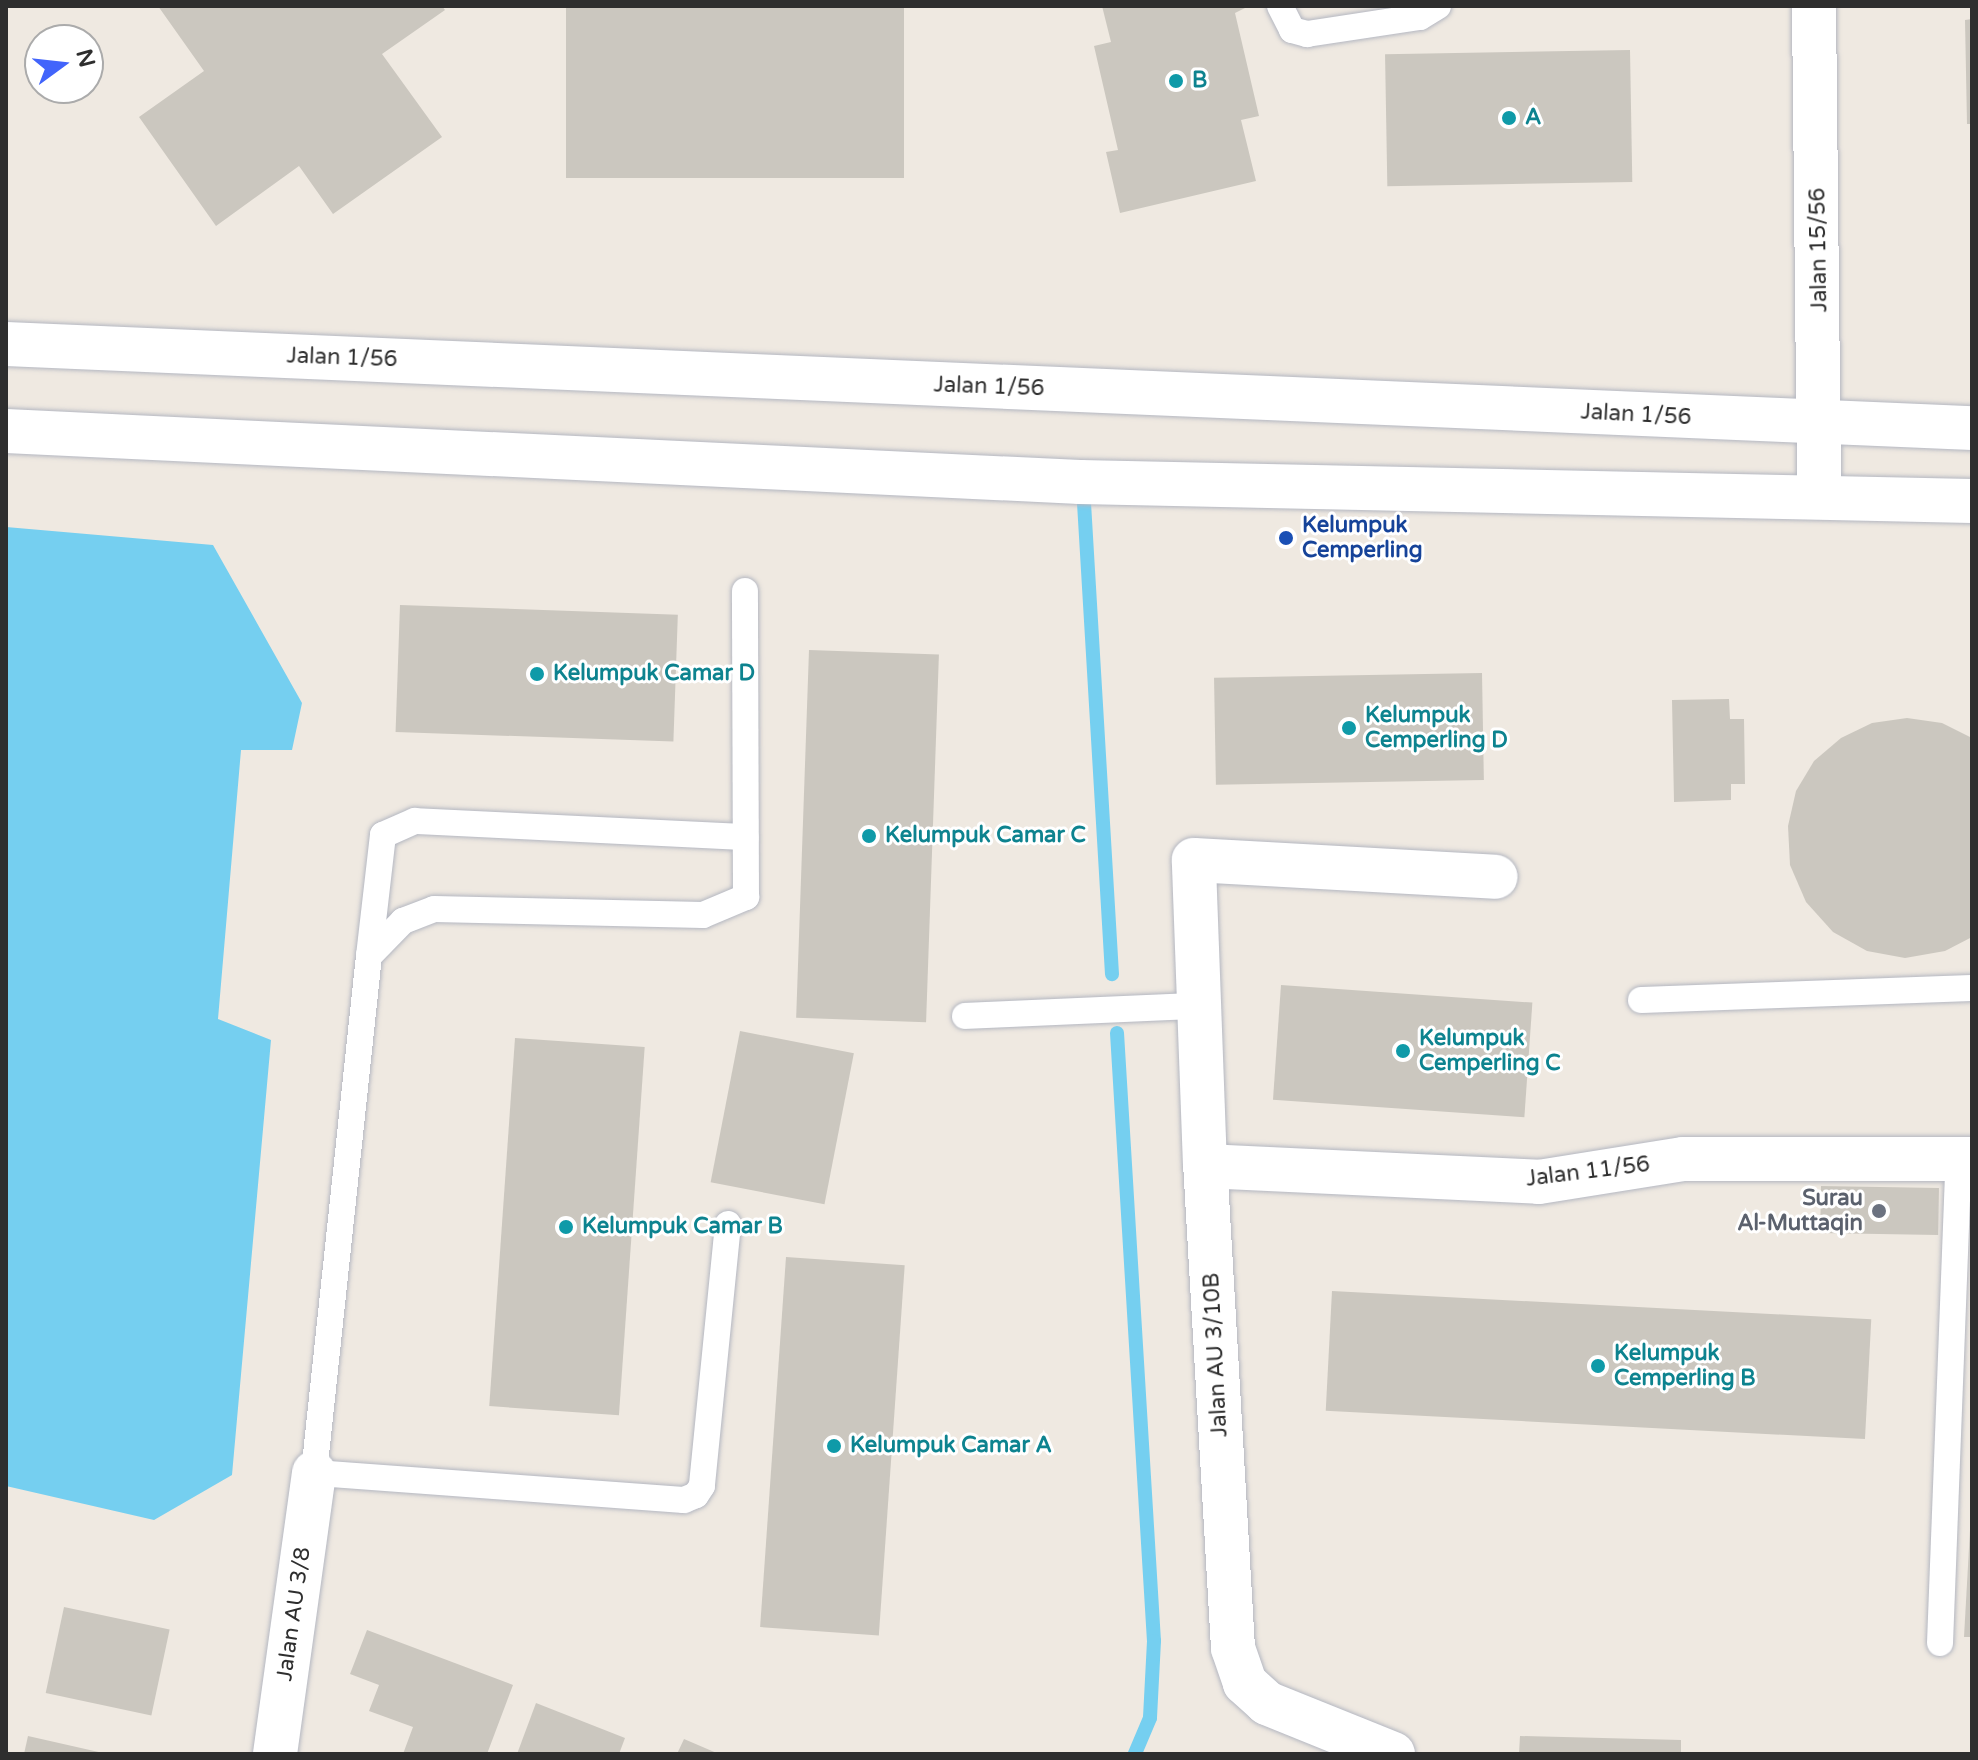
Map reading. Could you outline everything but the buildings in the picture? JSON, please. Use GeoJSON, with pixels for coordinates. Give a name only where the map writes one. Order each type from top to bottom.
{"type":"FeatureCollection","features":[{"type":"Feature","properties":{"kind":"main road","name":"Jalan 15/56"},"geometry":{"type":"LineString","coordinates":[[1814,6],[1822,424],[1819,495]]}},
{"type":"Feature","properties":{"kind":"main road","name":"Jalan 1/56"},"geometry":{"type":"LineString","coordinates":[[6,344],[1822,424],[1972,428]]}},
{"type":"Feature","properties":{"kind":"main road"},"geometry":{"type":"LineString","coordinates":[[6,431],[1080,482],[1819,495],[1972,501]]}},
{"type":"Feature","properties":{"kind":"main road","name":"Jalan AU 3/10B"},"geometry":{"type":"LineString","coordinates":[[1393,1754],[1267,1703],[1245,1683],[1233,1648],[1197,1006],[1194,860],[1496,877]]}},
{"type":"Feature","properties":{"kind":"main road","name":"Jalan 11/56"},"geometry":{"type":"LineString","coordinates":[[1205,1166],[1539,1182],[1683,1159],[1966,1159]]}},
{"type":"Feature","properties":{"kind":"main road","name":"Jalan AU 3/8"},"geometry":{"type":"LineString","coordinates":[[275,1754],[314,1473]]}},
{"type":"Feature","properties":{"kind":"lane"},"geometry":{"type":"LineString","coordinates":[[1280,6],[1292,30],[1307,34],[1420,17],[1438,6]]}},
{"type":"Feature","properties":{"kind":"lane"},"geometry":{"type":"LineString","coordinates":[[369,956],[403,921],[434,909],[703,915],[746,897],[745,591]]}},
{"type":"Feature","properties":{"kind":"lane"},"geometry":{"type":"LineString","coordinates":[[728,1224],[702,1486],[696,1495],[684,1500],[314,1473],[383,835],[415,821],[746,837]]}},
{"type":"Feature","properties":{"kind":"lane"},"geometry":{"type":"LineString","coordinates":[[1641,1000],[1972,988]]}},
{"type":"Feature","properties":{"kind":"lane"},"geometry":{"type":"LineString","coordinates":[[965,1016],[1197,1006]]}},
{"type":"Feature","properties":{"kind":"lane"},"geometry":{"type":"LineString","coordinates":[[1940,1643],[1966,1159]]}},
{"type":"Feature","properties":{"kind":"water"},"geometry":{"type":"Polygon","coordinates":[[[6,527],[213,545],[302,703],[292,750],[241,750],[218,1019],[271,1040],[232,1475],[154,1520],[6,1486],[6,527]]]}},
{"type":"Feature","properties":{"kind":"waterway"},"geometry":{"type":"LineString","coordinates":[[1084,503],[1112,974]]}},
{"type":"Feature","properties":{"kind":"waterway"},"geometry":{"type":"LineString","coordinates":[[1117,1033],[1154,1641],[1150,1718],[1135,1754]]}},
{"type":"Feature","properties":{"kind":"place","name":"B"},"geometry":{"type":"Point","coordinates":[1176,81]}},
{"type":"Feature","properties":{"kind":"place","name":"A"},"geometry":{"type":"Point","coordinates":[1509,118]}},
{"type":"Feature","properties":{"kind":"place","name":"Kelumpuk Cemperling"},"geometry":{"type":"Point","coordinates":[1286,538]}},
{"type":"Feature","properties":{"kind":"place","name":"Kelumpuk Camar D"},"geometry":{"type":"Point","coordinates":[537,674]}},
{"type":"Feature","properties":{"kind":"place","name":"Kelumpuk Cemperling D"},"geometry":{"type":"Point","coordinates":[1349,728]}},
{"type":"Feature","properties":{"kind":"place","name":"Kelumpuk Camar C"},"geometry":{"type":"Point","coordinates":[869,836]}},
{"type":"Feature","properties":{"kind":"place","name":"Kelumpuk Cemperling C"},"geometry":{"type":"Point","coordinates":[1403,1051]}},
{"type":"Feature","properties":{"kind":"place","name":"Surau Al-Muttaqin"},"geometry":{"type":"Point","coordinates":[1879,1211]}},
{"type":"Feature","properties":{"kind":"place","name":"Kelumpuk Camar B"},"geometry":{"type":"Point","coordinates":[566,1227]}},
{"type":"Feature","properties":{"kind":"place","name":"Kelumpuk Cemperling B"},"geometry":{"type":"Point","coordinates":[1598,1366]}},
{"type":"Feature","properties":{"kind":"place","name":"Kelumpuk Camar A"},"geometry":{"type":"Point","coordinates":[834,1446]}}]}
